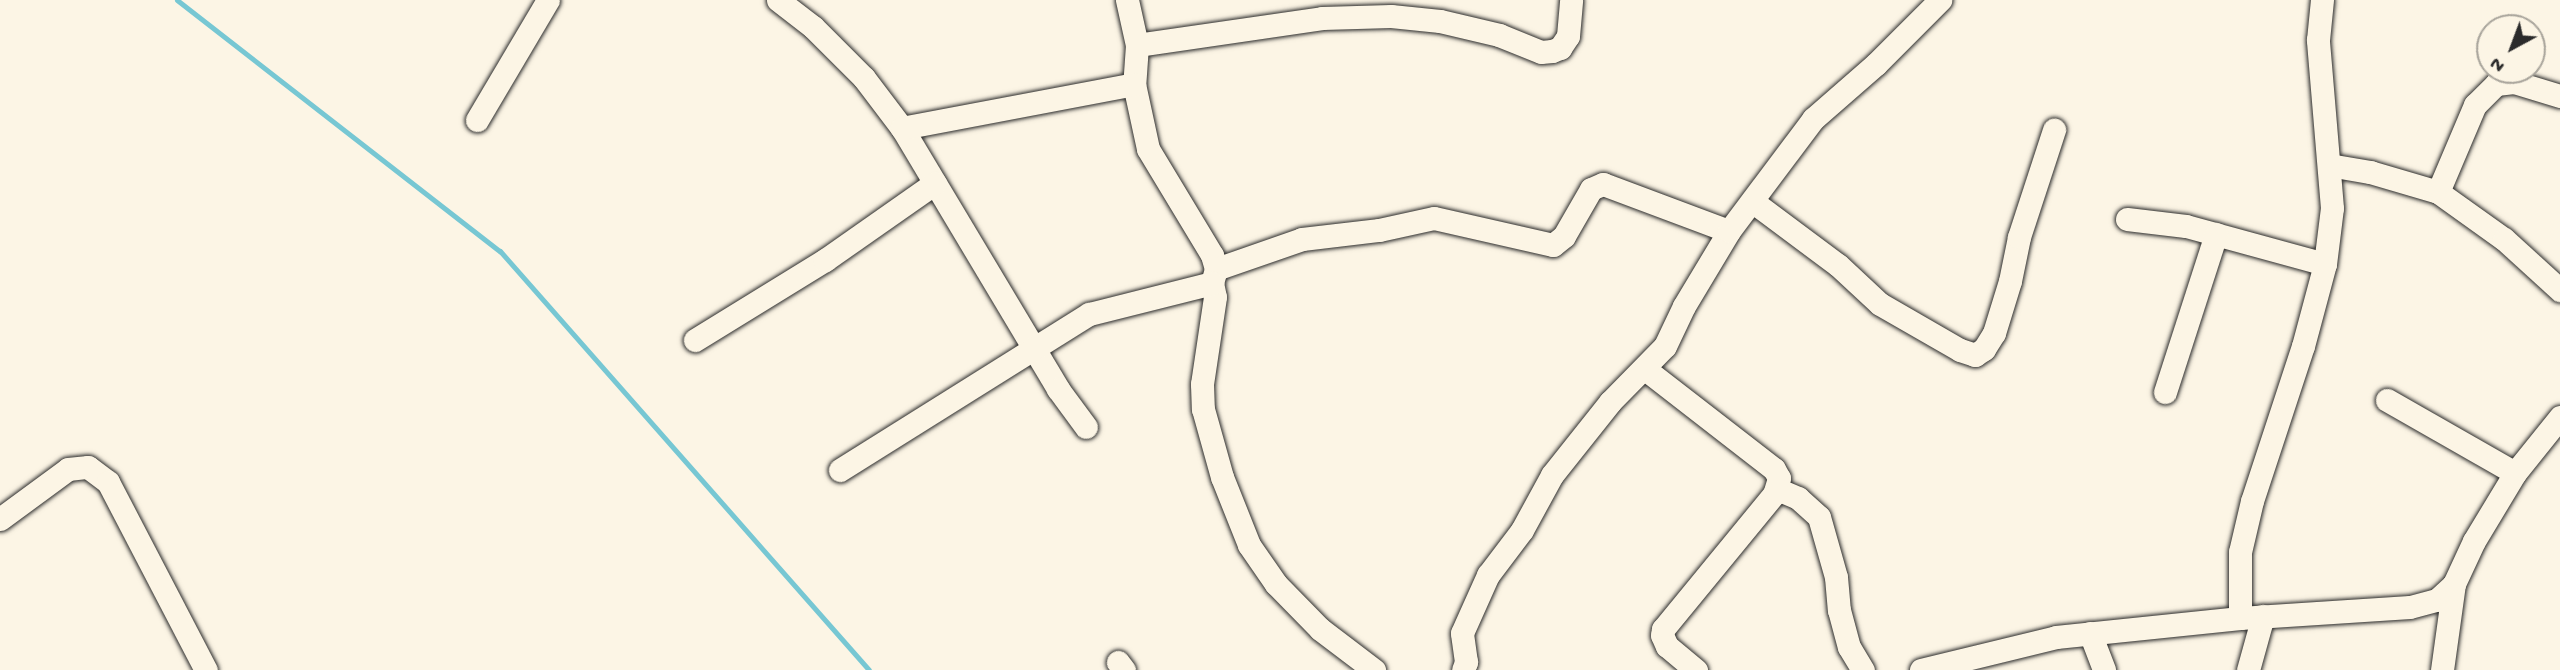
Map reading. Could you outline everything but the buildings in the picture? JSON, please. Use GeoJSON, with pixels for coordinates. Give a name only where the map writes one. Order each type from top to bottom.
{"type":"FeatureCollection","features":[{"type":"Feature","properties":{"kind":"street"},"geometry":{"type":"LineString","coordinates":[[478,120],[548,0]]}},
{"type":"Feature","properties":{"kind":"street"},"geometry":{"type":"LineString","coordinates":[[778,0],[813,27],[864,78],[902,128],[1034,350],[1086,427]]}},
{"type":"Feature","properties":{"kind":"street"},"geometry":{"type":"LineString","coordinates":[[1128,0],[1137,45],[1134,84],[1148,149],[1212,255],[1215,297],[1202,384],[1203,410],[1222,477],[1249,545],[1276,584],[1320,629],[1374,670]]}},
{"type":"Feature","properties":{"kind":"street"},"geometry":{"type":"LineString","coordinates":[[1137,45],[1322,18],[1391,16],[1440,21],[1499,35],[1541,52],[1552,51],[1560,48],[1568,36],[1571,0]]}},
{"type":"Feature","properties":{"kind":"street"},"geometry":{"type":"LineString","coordinates":[[1463,670],[1466,662],[1462,633],[1488,575],[1522,530],[1552,475],[1610,402],[1665,346],[1684,306],[1729,231],[1813,119],[1876,64],[1940,0]]}},
{"type":"Feature","properties":{"kind":"street"},"geometry":{"type":"LineString","coordinates":[[2248,670],[2252,617],[2240,552],[2249,513],[2325,264],[2332,208],[2318,40],[2322,0]]}},
{"type":"Feature","properties":{"kind":"street"},"geometry":{"type":"LineString","coordinates":[[2438,192],[2475,105],[2496,84],[2514,82],[2560,96]]}},
{"type":"Feature","properties":{"kind":"street"},"geometry":{"type":"LineString","coordinates":[[902,128],[1134,84]]}},
{"type":"Feature","properties":{"kind":"street"},"geometry":{"type":"LineString","coordinates":[[1752,201],[1838,265],[1880,304],[1961,350],[1975,355],[1984,349],[1994,333],[2010,281],[2019,237],[2054,130]]}},
{"type":"Feature","properties":{"kind":"street"},"geometry":{"type":"LineString","coordinates":[[2329,165],[2370,172],[2438,192],[2504,239],[2560,290]]}},
{"type":"Feature","properties":{"kind":"street"},"geometry":{"type":"LineString","coordinates":[[695,340],[825,260],[934,183]]}},
{"type":"Feature","properties":{"kind":"street"},"geometry":{"type":"LineString","coordinates":[[841,470],[1089,314],[1214,276],[1302,239],[1379,230],[1434,218],[1553,245],[1564,236],[1591,189],[1603,184],[1729,231]]}},
{"type":"Feature","properties":{"kind":"street"},"geometry":{"type":"LineString","coordinates":[[2127,219],[2186,226],[2325,264]]}},
{"type":"Feature","properties":{"kind":"street"},"geometry":{"type":"LineString","coordinates":[[2165,392],[2216,234]]}},
{"type":"Feature","properties":{"kind":"street"},"geometry":{"type":"LineString","coordinates":[[1645,369],[1774,469],[1779,478],[1777,489],[1663,629],[1662,635],[1667,646],[1696,670]]}},
{"type":"Feature","properties":{"kind":"street"},"geometry":{"type":"LineString","coordinates":[[2387,400],[2515,473]]}},
{"type":"Feature","properties":{"kind":"street"},"geometry":{"type":"LineString","coordinates":[[2442,670],[2454,583],[2474,541],[2515,473],[2560,417]]}},
{"type":"Feature","properties":{"kind":"street"},"geometry":{"type":"LineString","coordinates":[[0,519],[68,469],[88,467],[108,482],[206,670]]}},
{"type":"Feature","properties":{"kind":"street"},"geometry":{"type":"LineString","coordinates":[[1777,489],[1798,498],[1819,517],[1836,577],[1839,610],[1849,647],[1863,670]]}},
{"type":"Feature","properties":{"kind":"street"},"geometry":{"type":"LineString","coordinates":[[1921,670],[2056,637],[2252,617],[2410,607],[2437,600],[2454,583]]}},
{"type":"Feature","properties":{"kind":"street"},"geometry":{"type":"LineString","coordinates":[[2090,633],[2104,670]]}},
{"type":"Feature","properties":{"kind":"waterway"},"geometry":{"type":"LineString","coordinates":[[177,0],[500,251],[869,670]]}}]}
